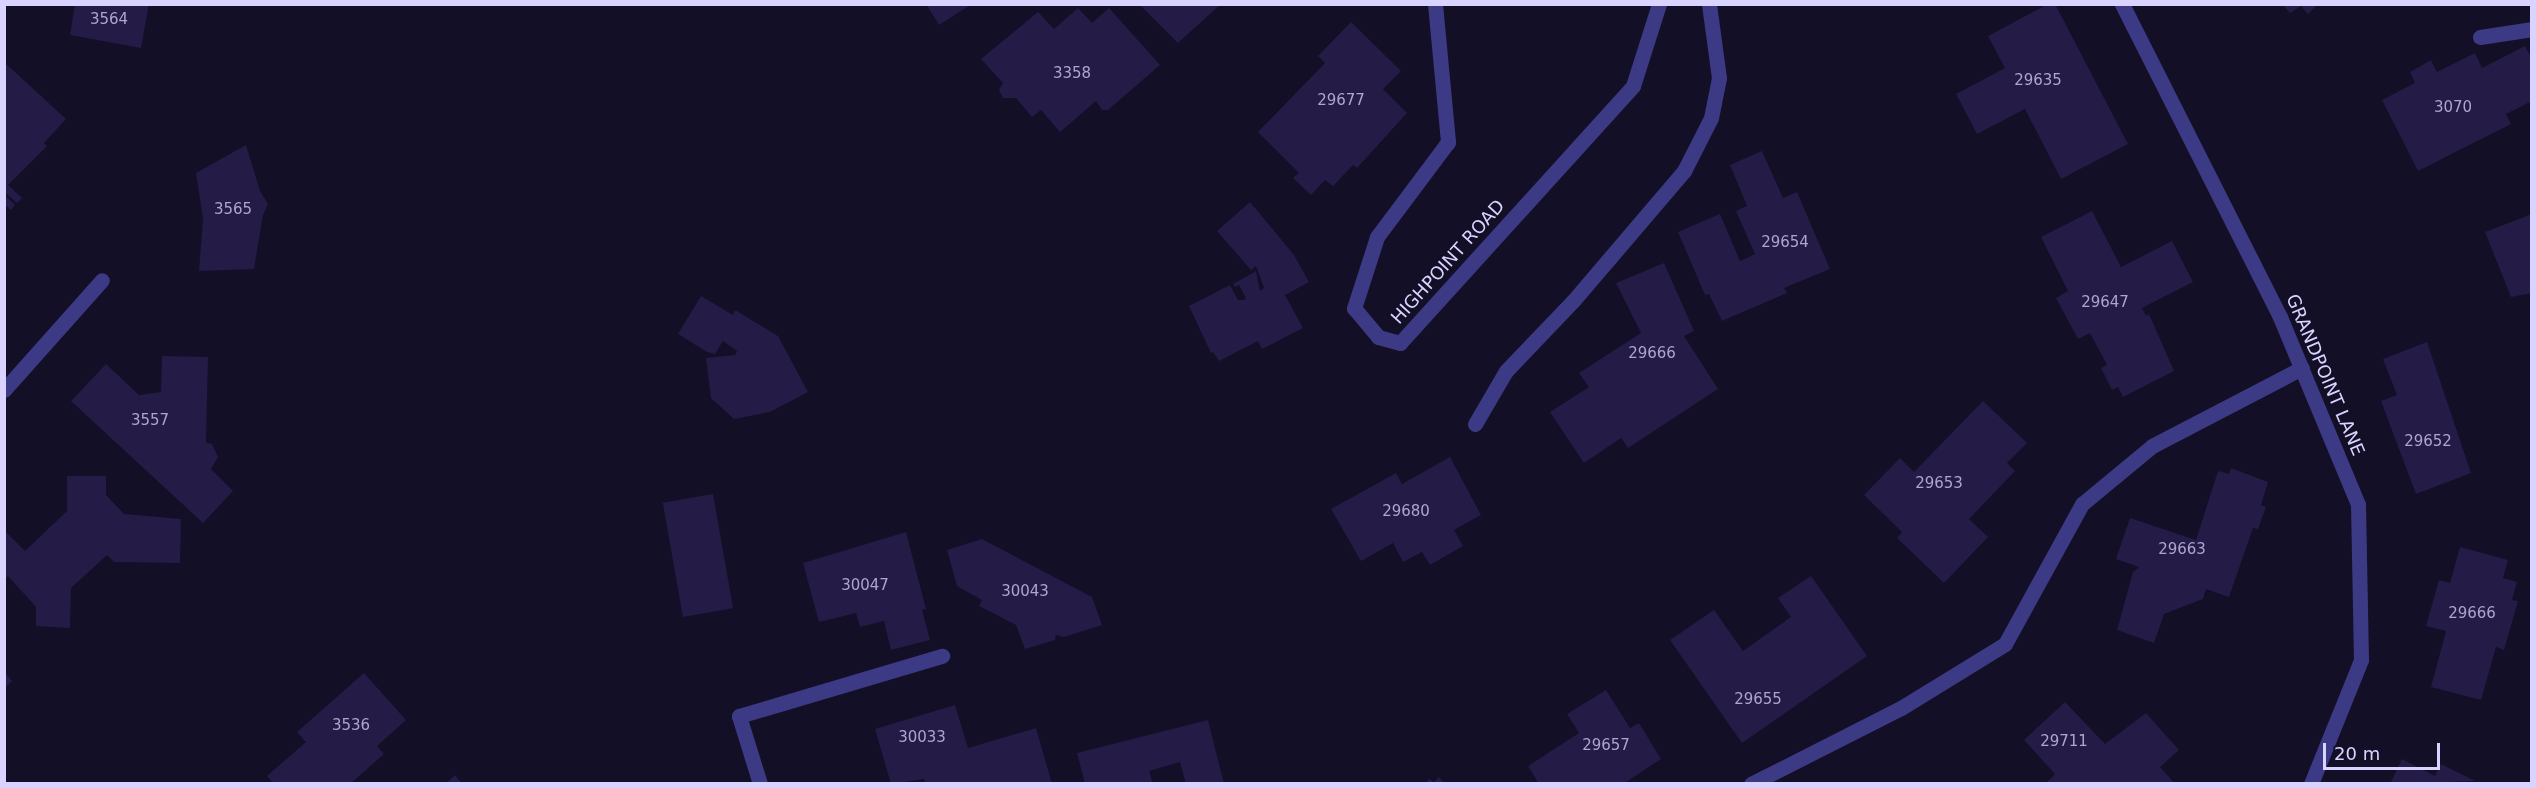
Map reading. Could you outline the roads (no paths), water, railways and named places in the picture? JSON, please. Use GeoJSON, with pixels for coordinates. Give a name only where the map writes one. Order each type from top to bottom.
{"type":"FeatureCollection","features":[{"type":"Feature","properties":{"kind":"street","name":"HIGHPOINT ROAD"},"geometry":{"type":"LineString","coordinates":[[1435,4],[1448,142],[1377,237],[1354,308],[1378,337],[1400,343],[1633,86],[1659,4]]}},
{"type":"Feature","properties":{"kind":"street"},"geometry":{"type":"LineString","coordinates":[[1475,424],[1506,371],[1573,301],[1684,171],[1711,118],[1719,78],[1709,4]]}},
{"type":"Feature","properties":{"kind":"street","name":"GRANDPOINT LANE"},"geometry":{"type":"LineString","coordinates":[[2122,4],[2280,317],[2358,504],[2361,660],[2311,783]]}},
{"type":"Feature","properties":{"kind":"street"},"geometry":{"type":"LineString","coordinates":[[2480,37],[2532,29]]}},
{"type":"Feature","properties":{"kind":"street"},"geometry":{"type":"LineString","coordinates":[[4,390],[102,280]]}},
{"type":"Feature","properties":{"kind":"street"},"geometry":{"type":"LineString","coordinates":[[1751,783],[1901,708],[2005,644],[2082,504],[2152,446],[2302,368]]}},
{"type":"Feature","properties":{"kind":"street"},"geometry":{"type":"LineString","coordinates":[[760,783],[739,716],[942,656]]}}]}
